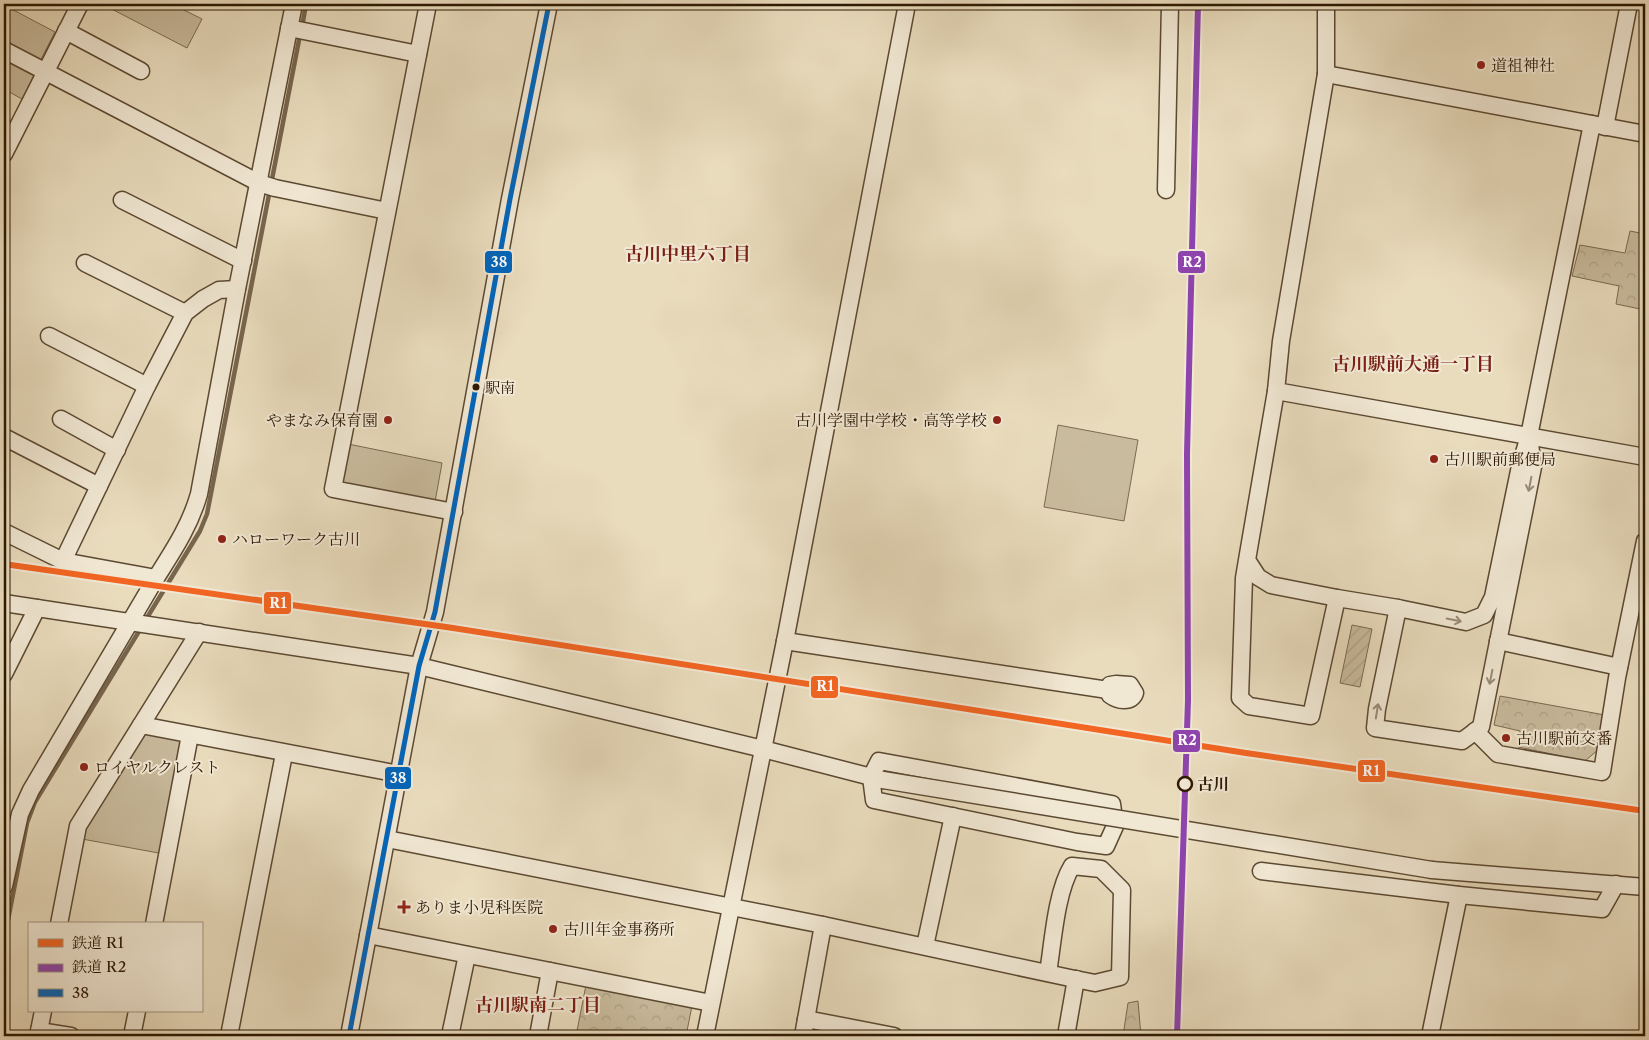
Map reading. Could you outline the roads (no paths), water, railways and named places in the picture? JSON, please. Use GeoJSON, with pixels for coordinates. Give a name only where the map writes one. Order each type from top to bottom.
{"type":"FeatureCollection","features":[{"type":"Feature","properties":{"kind":"street"},"geometry":{"type":"LineString","coordinates":[[4,154],[8,137],[46,72],[80,4]]}},
{"type":"Feature","properties":{"kind":"street"},"geometry":{"type":"LineString","coordinates":[[4,886],[13,839],[31,790],[139,623],[156,578],[194,514],[237,289],[243,261],[266,185],[297,30],[294,4]]}},
{"type":"Feature","properties":{"kind":"street"},"geometry":{"type":"LineString","coordinates":[[428,4],[333,489],[454,512]]}},
{"type":"Feature","properties":{"kind":"street"},"geometry":{"type":"LineString","coordinates":[[349,1036],[419,666],[435,612],[510,199],[549,4]]}},
{"type":"Feature","properties":{"kind":"street"},"geometry":{"type":"LineString","coordinates":[[705,1036],[763,749],[907,4]]}},
{"type":"Feature","properties":{"kind":"street"},"geometry":{"type":"LineString","coordinates":[[1166,190],[1170,4]]}},
{"type":"Feature","properties":{"kind":"street"},"geometry":{"type":"LineString","coordinates":[[1326,4],[1326,74],[1281,341],[1276,391],[1244,578],[1240,698],[1249,706],[1311,716],[1337,598]]}},
{"type":"Feature","properties":{"kind":"street"},"geometry":{"type":"LineString","coordinates":[[1248,560],[1258,577],[1271,585],[1466,622],[1484,615],[1493,597],[1520,466],[1530,436],[1599,126],[1629,4]]}},
{"type":"Feature","properties":{"kind":"street"},"geometry":{"type":"LineString","coordinates":[[297,30],[418,54]]}},
{"type":"Feature","properties":{"kind":"street"},"geometry":{"type":"LineString","coordinates":[[66,32],[141,71]]}},
{"type":"Feature","properties":{"kind":"street"},"geometry":{"type":"LineString","coordinates":[[4,50],[266,185],[387,211]]}},
{"type":"Feature","properties":{"kind":"street"},"geometry":{"type":"LineString","coordinates":[[1326,74],[1645,134]]}},
{"type":"Feature","properties":{"kind":"street"},"geometry":{"type":"LineString","coordinates":[[122,200],[243,261]]}},
{"type":"Feature","properties":{"kind":"street"},"geometry":{"type":"LineString","coordinates":[[85,263],[184,313]]}},
{"type":"Feature","properties":{"kind":"street"},"geometry":{"type":"LineString","coordinates":[[63,561],[184,313],[219,290],[237,289]]}},
{"type":"Feature","properties":{"kind":"street"},"geometry":{"type":"LineString","coordinates":[[49,336],[147,386]]}},
{"type":"Feature","properties":{"kind":"street"},"geometry":{"type":"LineString","coordinates":[[1276,391],[1645,457]]}},
{"type":"Feature","properties":{"kind":"street"},"geometry":{"type":"LineString","coordinates":[[61,419],[117,450]]}},
{"type":"Feature","properties":{"kind":"street"},"geometry":{"type":"LineString","coordinates":[[4,436],[99,486]]}},
{"type":"Feature","properties":{"kind":"street"},"geometry":{"type":"LineString","coordinates":[[1398,608],[1377,709],[1375,728],[1462,741],[1481,727],[1533,467],[1530,436]]}},
{"type":"Feature","properties":{"kind":"street"},"geometry":{"type":"LineString","coordinates":[[4,532],[63,561],[156,578]]}},
{"type":"Feature","properties":{"kind":"street"},"geometry":{"type":"LineString","coordinates":[[1475,731],[1498,754],[1602,772],[1620,667],[1645,541]]}},
{"type":"Feature","properties":{"kind":"street"},"geometry":{"type":"LineString","coordinates":[[4,603],[419,666],[763,749],[877,779],[1432,870],[1645,887]]}},
{"type":"Feature","properties":{"kind":"street"},"geometry":{"type":"LineString","coordinates":[[4,674],[37,608]]}},
{"type":"Feature","properties":{"kind":"street"},"geometry":{"type":"LineString","coordinates":[[59,922],[78,826],[199,632]]}},
{"type":"Feature","properties":{"kind":"street"},"geometry":{"type":"LineString","coordinates":[[784,641],[1108,690]]}},
{"type":"Feature","properties":{"kind":"street"},"geometry":{"type":"LineString","coordinates":[[1498,641],[1620,667]]}},
{"type":"Feature","properties":{"kind":"street"},"geometry":{"type":"LineString","coordinates":[[141,725],[284,754],[399,774]]}},
{"type":"Feature","properties":{"kind":"street"},"geometry":{"type":"LineString","coordinates":[[154,922],[190,735]]}},
{"type":"Feature","properties":{"kind":"street"},"geometry":{"type":"LineString","coordinates":[[229,1036],[284,754]]}},
{"type":"Feature","properties":{"kind":"street"},"geometry":{"type":"LineString","coordinates":[[879,761],[1083,798],[1112,804],[1115,826],[1106,846],[1077,842],[874,800],[877,779],[879,761]]}},
{"type":"Feature","properties":{"kind":"street"},"geometry":{"type":"LineString","coordinates":[[924,946],[953,816]]}},
{"type":"Feature","properties":{"kind":"street"},"geometry":{"type":"LineString","coordinates":[[387,839],[823,925],[924,946],[1048,973],[1095,983],[1120,977],[1122,890],[1101,869],[1072,866],[1066,876],[1060,897],[1048,973]]}},
{"type":"Feature","properties":{"kind":"street"},"geometry":{"type":"LineString","coordinates":[[1261,871],[1459,895],[1602,909],[1616,884]]}},
{"type":"Feature","properties":{"kind":"street"},"geometry":{"type":"LineString","coordinates":[[1430,1036],[1459,895]]}},
{"type":"Feature","properties":{"kind":"street"},"geometry":{"type":"LineString","coordinates":[[803,1036],[823,925]]}},
{"type":"Feature","properties":{"kind":"street"},"geometry":{"type":"LineString","coordinates":[[368,935],[711,1003]]}},
{"type":"Feature","properties":{"kind":"street"},"geometry":{"type":"LineString","coordinates":[[450,1036],[466,955]]}},
{"type":"Feature","properties":{"kind":"street"},"geometry":{"type":"LineString","coordinates":[[538,1036],[550,971]]}},
{"type":"Feature","properties":{"kind":"street"},"geometry":{"type":"LineString","coordinates":[[1066,1036],[1076,979]]}},
{"type":"Feature","properties":{"kind":"street"},"geometry":{"type":"LineString","coordinates":[[43,1012],[38,1033],[71,1036]]}},
{"type":"Feature","properties":{"kind":"street"},"geometry":{"type":"LineString","coordinates":[[132,1036],[137,1012]]}},
{"type":"Feature","properties":{"kind":"street"},"geometry":{"type":"LineString","coordinates":[[806,1019],[892,1036]]}},
{"type":"Feature","properties":{"kind":"waterway"},"geometry":{"type":"LineString","coordinates":[[302,27],[306,4]]}},
{"type":"Feature","properties":{"kind":"waterway"},"geometry":{"type":"LineString","coordinates":[[145,621],[200,531],[207,514],[300,35]]}},
{"type":"Feature","properties":{"kind":"waterway"},"geometry":{"type":"LineString","coordinates":[[4,940],[27,823],[35,802],[141,628]]}},
{"type":"Feature","properties":{"kind":"rail line","name":"R2"},"geometry":{"type":"LineString","coordinates":[[1177,1036],[1188,700],[1187,454],[1198,4]]}},
{"type":"Feature","properties":{"kind":"rail line","name":"R1"},"geometry":{"type":"LineString","coordinates":[[4,564],[453,628],[1246,753],[1645,811]]}},
{"type":"Feature","properties":{"kind":"place","name":"道祖神社"},"geometry":{"type":"Point","coordinates":[1481,65]}},
{"type":"Feature","properties":{"kind":"place","name":"駅南"},"geometry":{"type":"Point","coordinates":[476,387]}},
{"type":"Feature","properties":{"kind":"place","name":"やまなみ保育園"},"geometry":{"type":"Point","coordinates":[388,420]}},
{"type":"Feature","properties":{"kind":"place","name":"古川学園中学校・高等学校"},"geometry":{"type":"Point","coordinates":[997,420]}},
{"type":"Feature","properties":{"kind":"place","name":"古川駅前郵便局"},"geometry":{"type":"Point","coordinates":[1434,459]}},
{"type":"Feature","properties":{"kind":"place","name":"ハローワーク古川"},"geometry":{"type":"Point","coordinates":[222,539]}},
{"type":"Feature","properties":{"kind":"place","name":"古川駅前交番"},"geometry":{"type":"Point","coordinates":[1506,738]}},
{"type":"Feature","properties":{"kind":"place","name":"ロイヤルクレスト"},"geometry":{"type":"Point","coordinates":[84,767]}},
{"type":"Feature","properties":{"kind":"place","name":"古川"},"geometry":{"type":"Point","coordinates":[1185,784]}},
{"type":"Feature","properties":{"kind":"place","name":"ありま小児科医院"},"geometry":{"type":"Point","coordinates":[404,907]}},
{"type":"Feature","properties":{"kind":"place","name":"古川年金事務所"},"geometry":{"type":"Point","coordinates":[553,929]}},
{"type":"Feature","properties":{"kind":"district","name":"古川中里六丁目"},"geometry":{"type":"Point","coordinates":[688,254]}},
{"type":"Feature","properties":{"kind":"district","name":"古川駅前大通一丁目"},"geometry":{"type":"Point","coordinates":[1413,364]}},
{"type":"Feature","properties":{"kind":"district","name":"古川駅南二丁目"},"geometry":{"type":"Point","coordinates":[538,1005]}}]}
